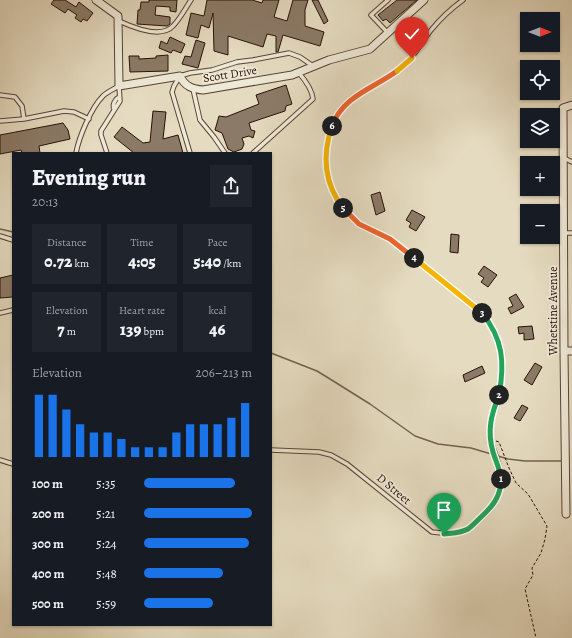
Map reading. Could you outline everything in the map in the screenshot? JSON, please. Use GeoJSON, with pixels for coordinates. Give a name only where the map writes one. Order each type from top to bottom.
{"type":"FeatureCollection","features":[{"type":"Feature","properties":{"kind":"street"},"geometry":{"type":"LineString","coordinates":[[96,0],[118,16],[119,86],[180,76]]}},
{"type":"Feature","properties":{"kind":"street","name":"Scott Drive"},"geometry":{"type":"LineString","coordinates":[[180,76],[183,82],[193,89],[203,90],[292,75],[329,60],[370,49],[424,0]]}},
{"type":"Feature","properties":{"kind":"street","name":"Whetstine Avenue"},"geometry":{"type":"LineString","coordinates":[[566,514],[568,419],[564,351],[563,108],[572,105]]}},
{"type":"Feature","properties":{"kind":"street"},"geometry":{"type":"LineString","coordinates":[[564,275],[572,275]]}},
{"type":"Feature","properties":{"kind":"street"},"geometry":{"type":"LineString","coordinates":[[564,351],[572,351]]}},
{"type":"Feature","properties":{"kind":"lane"},"geometry":{"type":"LineString","coordinates":[[118,21],[138,29],[159,32],[166,30],[172,27],[190,0]]}},
{"type":"Feature","properties":{"kind":"lane"},"geometry":{"type":"LineString","coordinates":[[388,0],[371,15],[388,33]]}},
{"type":"Feature","properties":{"kind":"lane","name":"D Street"},"geometry":{"type":"LineString","coordinates":[[272,450],[318,452],[331,455],[347,464],[420,524],[432,532],[444,534],[456,533],[469,529],[489,510],[497,499],[501,485],[500,470],[490,440],[490,425],[492,410],[499,395],[502,378],[502,358],[498,338],[490,323],[479,310],[390,239],[359,224],[346,212],[336,199],[327,177],[325,160],[328,139],[334,123],[346,104],[360,92],[390,77],[402,68],[412,58],[432,28],[443,16],[463,0]]}},
{"type":"Feature","properties":{"kind":"lane"},"geometry":{"type":"LineString","coordinates":[[190,152],[172,92],[180,76],[212,70],[237,62],[289,53],[300,57],[313,66]]}},
{"type":"Feature","properties":{"kind":"lane"},"geometry":{"type":"LineString","coordinates":[[254,152],[312,99],[312,94],[305,79],[298,72]]}},
{"type":"Feature","properties":{"kind":"lane"},"geometry":{"type":"LineString","coordinates":[[108,152],[102,136],[102,131],[114,109],[116,100],[119,97],[119,86]]}},
{"type":"Feature","properties":{"kind":"lane"},"geometry":{"type":"LineString","coordinates":[[76,152],[78,142],[93,110],[103,96],[119,86]]}},
{"type":"Feature","properties":{"kind":"lane"},"geometry":{"type":"LineString","coordinates":[[193,89],[200,120],[214,137],[223,152]]}},
{"type":"Feature","properties":{"kind":"lane"},"geometry":{"type":"LineString","coordinates":[[0,95],[15,97],[22,106],[24,119]]}},
{"type":"Feature","properties":{"kind":"lane"},"geometry":{"type":"LineString","coordinates":[[0,121],[24,119],[64,111],[74,112],[89,119]]}},
{"type":"Feature","properties":{"kind":"lane"},"geometry":{"type":"LineString","coordinates":[[563,158],[572,162]]}},
{"type":"Feature","properties":{"kind":"lane"},"geometry":{"type":"LineString","coordinates":[[564,233],[572,233]]}},
{"type":"Feature","properties":{"kind":"lane"},"geometry":{"type":"LineString","coordinates":[[0,236],[12,240]]}},
{"type":"Feature","properties":{"kind":"lane"},"geometry":{"type":"LineString","coordinates":[[0,313],[12,310]]}},
{"type":"Feature","properties":{"kind":"lane"},"geometry":{"type":"LineString","coordinates":[[0,460],[12,464]]}},
{"type":"Feature","properties":{"kind":"path"},"geometry":{"type":"LineString","coordinates":[[490,440],[499,442],[516,483],[528,494],[547,526],[541,552],[532,568],[533,575],[525,589],[536,638]]}},
{"type":"Feature","properties":{"kind":"building"},"geometry":{"type":"Polygon","coordinates":[[[54,0],[65,0],[76,7],[79,2],[93,13],[87,21],[83,19],[81,22],[75,18],[77,15],[68,9],[65,13],[51,4],[54,0]]]}},
{"type":"Feature","properties":{"kind":"building"},"geometry":{"type":"Polygon","coordinates":[[[149,0],[177,0],[176,12],[170,11],[170,7],[156,6],[155,15],[170,17],[170,24],[167,26],[137,24],[138,10],[140,10],[141,2],[149,2],[149,0]]]}},
{"type":"Feature","properties":{"kind":"building"},"geometry":{"type":"Polygon","coordinates":[[[207,0],[252,0],[262,3],[263,0],[279,0],[274,17],[287,21],[293,0],[308,0],[305,10],[305,26],[324,32],[320,46],[283,35],[278,52],[276,52],[276,36],[267,34],[263,47],[228,36],[228,55],[214,51],[213,13],[209,28],[201,25],[198,38],[186,35],[191,13],[204,16],[207,0]]]}},
{"type":"Feature","properties":{"kind":"building"},"geometry":{"type":"Polygon","coordinates":[[[312,0],[318,0],[328,21],[324,24],[312,0]]]}},
{"type":"Feature","properties":{"kind":"building"},"geometry":{"type":"Polygon","coordinates":[[[397,0],[417,0],[390,23],[386,19],[383,21],[378,15],[397,0]]]}},
{"type":"Feature","properties":{"kind":"building"},"geometry":{"type":"Polygon","coordinates":[[[170,37],[185,44],[181,53],[173,50],[171,53],[159,48],[161,41],[167,44],[170,37]]]}},
{"type":"Feature","properties":{"kind":"building"},"geometry":{"type":"Polygon","coordinates":[[[196,40],[205,43],[198,68],[182,64],[185,56],[191,57],[196,40]]]}},
{"type":"Feature","properties":{"kind":"building"},"geometry":{"type":"Polygon","coordinates":[[[168,55],[168,71],[130,72],[129,56],[139,56],[139,59],[156,58],[156,56],[168,55]]]}},
{"type":"Feature","properties":{"kind":"building"},"geometry":{"type":"Polygon","coordinates":[[[286,85],[292,104],[286,106],[285,111],[249,123],[251,130],[255,131],[253,138],[249,136],[242,138],[244,144],[242,149],[234,152],[228,149],[222,133],[215,130],[219,116],[226,117],[259,104],[256,95],[286,85]]]}},
{"type":"Feature","properties":{"kind":"building"},"geometry":{"type":"Polygon","coordinates":[[[153,111],[166,112],[163,139],[178,135],[183,152],[133,152],[114,137],[122,127],[143,143],[150,142],[153,111]]]}},
{"type":"Feature","properties":{"kind":"building"},"geometry":{"type":"Polygon","coordinates":[[[63,123],[68,130],[70,139],[39,146],[40,152],[22,152],[21,150],[0,154],[0,135],[63,123]]]}},
{"type":"Feature","properties":{"kind":"building"},"geometry":{"type":"Polygon","coordinates":[[[380,192],[385,211],[376,215],[371,195],[380,192]]]}},
{"type":"Feature","properties":{"kind":"building"},"geometry":{"type":"Polygon","coordinates":[[[412,210],[425,217],[416,231],[409,227],[411,223],[406,220],[412,210]]]}},
{"type":"Feature","properties":{"kind":"building"},"geometry":{"type":"Polygon","coordinates":[[[451,234],[459,235],[458,253],[450,252],[451,234]]]}},
{"type":"Feature","properties":{"kind":"building"},"geometry":{"type":"Polygon","coordinates":[[[484,266],[497,275],[488,287],[481,282],[484,278],[478,274],[484,266]]]}},
{"type":"Feature","properties":{"kind":"building"},"geometry":{"type":"Polygon","coordinates":[[[12,275],[12,297],[0,298],[0,278],[12,275]]]}},
{"type":"Feature","properties":{"kind":"building"},"geometry":{"type":"Polygon","coordinates":[[[516,294],[524,307],[511,314],[508,308],[513,306],[509,298],[516,294]]]}},
{"type":"Feature","properties":{"kind":"building"},"geometry":{"type":"Polygon","coordinates":[[[532,326],[534,339],[524,340],[524,333],[519,334],[518,327],[532,326]]]}},
{"type":"Feature","properties":{"kind":"building"},"geometry":{"type":"Polygon","coordinates":[[[535,363],[542,367],[532,385],[524,380],[535,363]]]}},
{"type":"Feature","properties":{"kind":"building"},"geometry":{"type":"Polygon","coordinates":[[[482,366],[485,373],[465,382],[463,375],[482,366]]]}},
{"type":"Feature","properties":{"kind":"building"},"geometry":{"type":"Polygon","coordinates":[[[522,405],[528,408],[520,421],[514,418],[522,405]]]}},
{"type":"Feature","properties":{"kind":"waterway"},"geometry":{"type":"LineString","coordinates":[[0,229],[12,232]]}},
{"type":"Feature","properties":{"kind":"waterway"},"geometry":{"type":"LineString","coordinates":[[272,353],[317,371],[370,404],[415,436],[438,444],[471,448],[508,459],[525,461],[562,461]]}},
{"type":"Feature","properties":{"kind":"route"},"geometry":{"type":"LineString","coordinates":[[412,58],[390,77],[360,92],[346,104],[334,123],[328,139],[325,160],[327,177],[336,199],[346,212],[359,224],[372,232],[390,239],[479,310],[490,323],[498,338],[502,358],[502,378],[499,395],[492,410],[490,440],[500,470],[501,485],[497,499],[489,510],[469,529],[456,533],[444,534]]}}]}
